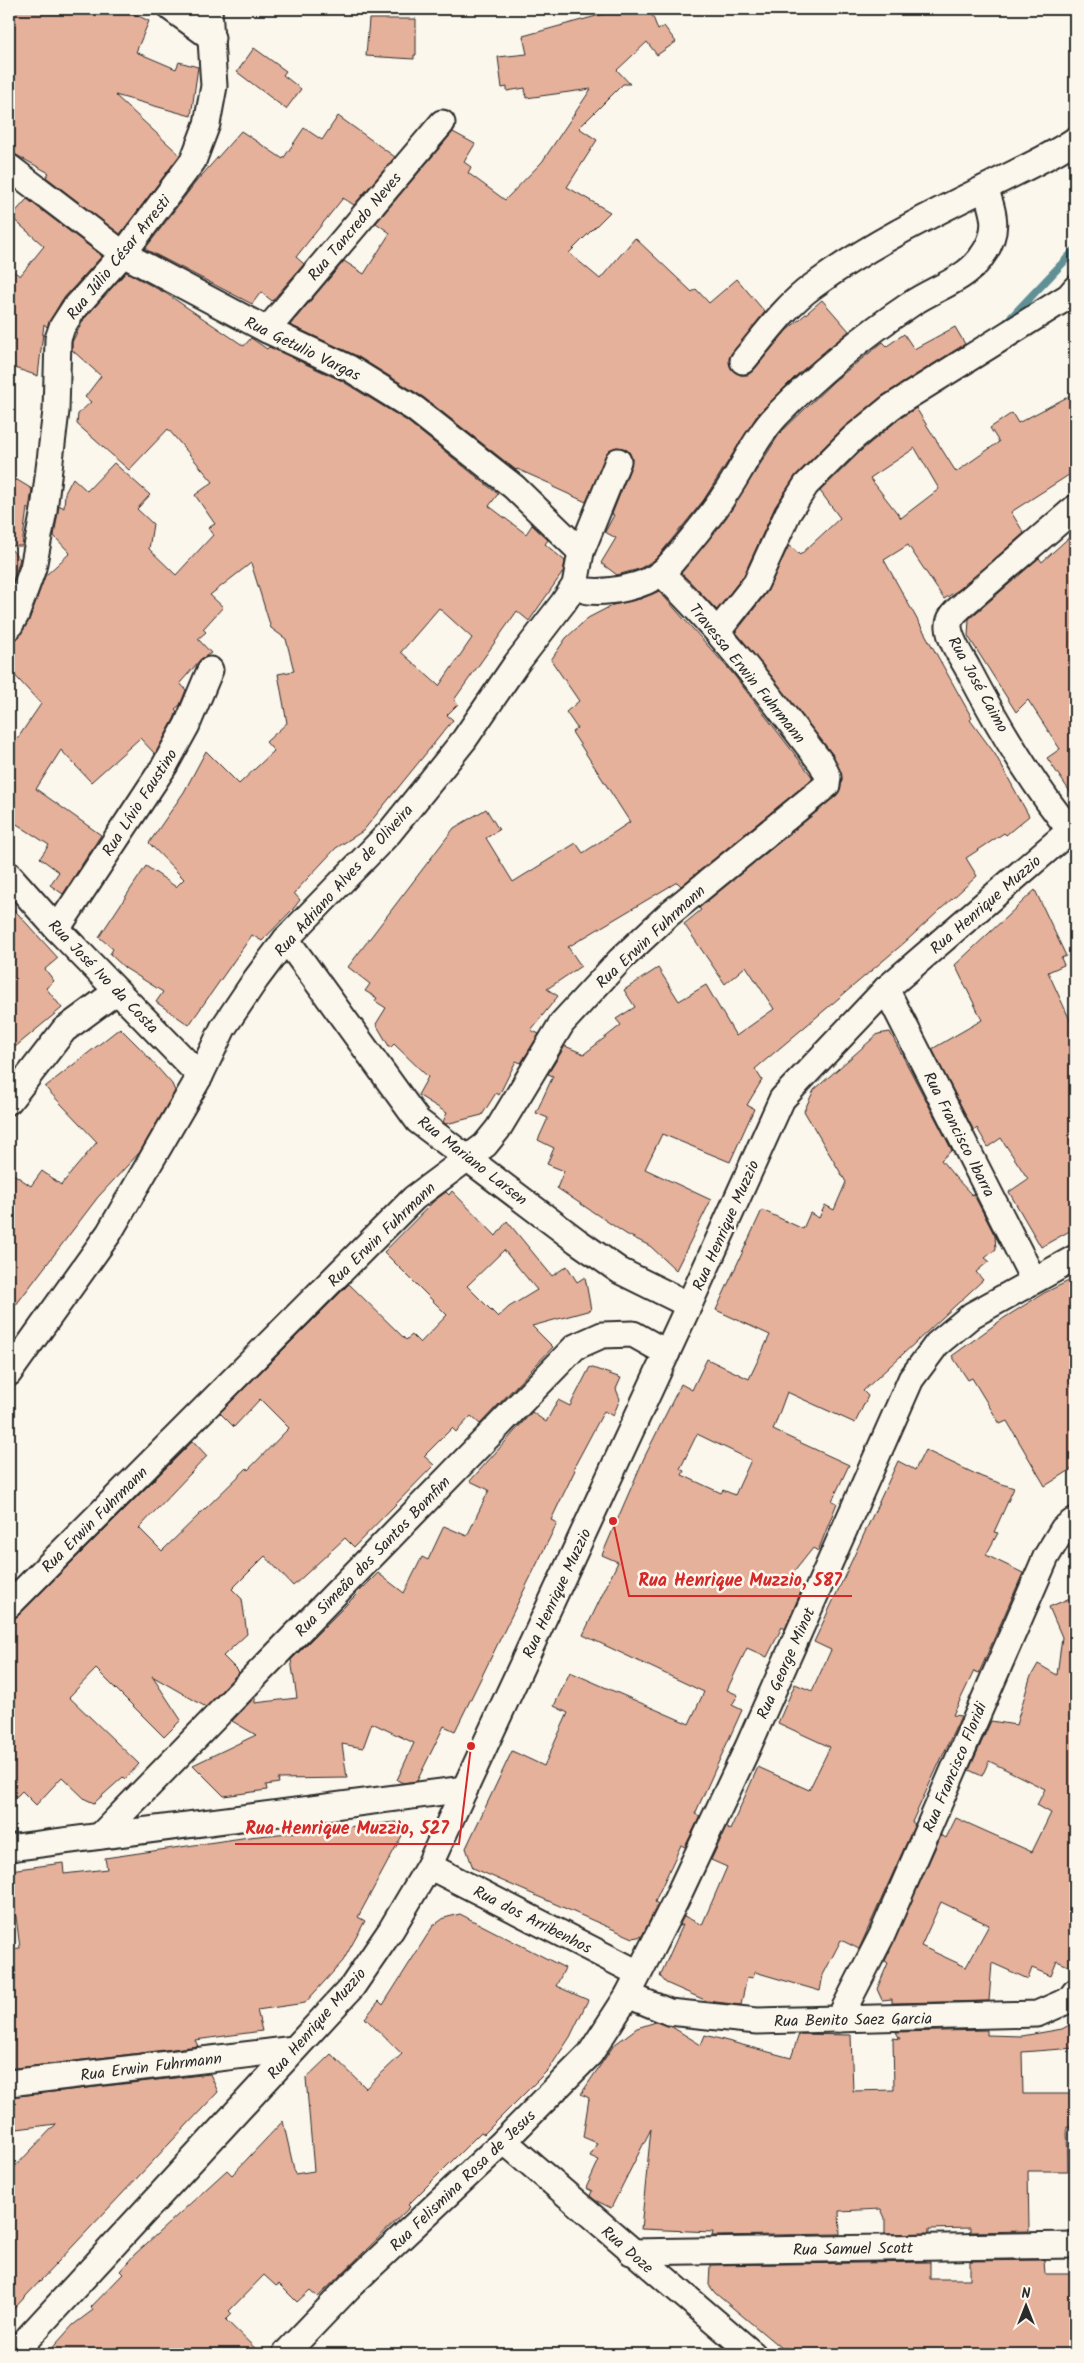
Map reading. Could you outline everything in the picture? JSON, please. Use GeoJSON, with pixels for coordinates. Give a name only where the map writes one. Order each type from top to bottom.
{"type":"FeatureCollection","features":[{"type":"Feature","properties":{"kind":"street"},"geometry":{"type":"LineString","coordinates":[[172,9],[212,38]]}},
{"type":"Feature","properties":{"kind":"street","name":"Rua Júlio César Arresti"},"geometry":{"type":"LineString","coordinates":[[9,627],[16,614],[33,568],[44,510],[56,411],[58,339],[62,326],[73,310],[123,254],[193,161],[207,124],[214,86],[209,9]]}},
{"type":"Feature","properties":{"kind":"street","name":"Rua Tancredo Neves"},"geometry":{"type":"LineString","coordinates":[[267,330],[442,123]]}},
{"type":"Feature","properties":{"kind":"street"},"geometry":{"type":"LineString","coordinates":[[743,360],[784,312],[813,286],[880,243],[984,188],[1053,155],[1075,140]]}},
{"type":"Feature","properties":{"kind":"street","name":"Rua Getulio Vargas"},"geometry":{"type":"LineString","coordinates":[[9,167],[123,254],[267,330],[349,368],[415,409],[514,487],[580,552]]}},
{"type":"Feature","properties":{"kind":"street"},"geometry":{"type":"LineString","coordinates":[[575,585],[586,591],[628,588],[661,573],[689,542],[726,494],[743,461],[777,415],[823,371],[885,323],[912,303],[970,270],[980,260],[993,237],[994,227],[994,212],[984,188]]}},
{"type":"Feature","properties":{"kind":"street"},"geometry":{"type":"LineString","coordinates":[[718,631],[756,584],[788,513],[806,485],[853,438],[891,407],[1069,296],[1075,289]]}},
{"type":"Feature","properties":{"kind":"street","name":"Rua Adriano Alves de Oliveira"},"geometry":{"type":"LineString","coordinates":[[9,1373],[109,1234],[200,1076],[223,1028],[286,939],[389,833],[464,740],[575,585],[580,552],[618,460]]}},
{"type":"Feature","properties":{"kind":"street","name":"Rua José Caimo"},"geometry":{"type":"LineString","coordinates":[[1074,831],[1032,776],[981,693],[951,638],[948,622],[951,616],[965,603],[1075,508]]}},
{"type":"Feature","properties":{"kind":"street","name":"Travessa Erwin Fuhrmann"},"geometry":{"type":"LineString","coordinates":[[661,573],[718,631],[822,764],[828,778]]}},
{"type":"Feature","properties":{"kind":"street","name":"Rua Lívio Faustino"},"geometry":{"type":"LineString","coordinates":[[57,929],[165,765],[187,725],[210,670]]}},
{"type":"Feature","properties":{"kind":"street","name":"Rua Erwin Fuhrmann"},"geometry":{"type":"LineString","coordinates":[[9,1604],[414,1198],[485,1145],[498,1129],[562,1023],[620,960],[669,914],[827,785],[828,778]]}},
{"type":"Feature","properties":{"kind":"street","name":"Rua Henrique Muzzio"},"geometry":{"type":"LineString","coordinates":[[13,2354],[352,1987],[391,1930],[429,1866],[667,1353],[782,1099],[886,989],[1074,831]]}},
{"type":"Feature","properties":{"kind":"street","name":"Rua José Ivo da Costa"},"geometry":{"type":"LineString","coordinates":[[9,875],[57,929],[200,1076]]}},
{"type":"Feature","properties":{"kind":"street","name":"Rua Mariano Larsen"},"geometry":{"type":"LineString","coordinates":[[286,939],[418,1121],[468,1156],[577,1241],[620,1271],[689,1305]]}},
{"type":"Feature","properties":{"kind":"street","name":"Rua Francisco Ibarra"},"geometry":{"type":"LineString","coordinates":[[886,989],[1034,1279]]}},
{"type":"Feature","properties":{"kind":"street"},"geometry":{"type":"LineString","coordinates":[[9,1101],[64,1030],[118,990]]}},
{"type":"Feature","properties":{"kind":"street","name":"Rua George Minot"},"geometry":{"type":"LineString","coordinates":[[628,1995],[676,1900],[748,1747],[910,1379],[937,1344],[972,1315],[1075,1258]]}},
{"type":"Feature","properties":{"kind":"street","name":"Rua Simeão dos Santos Bomfim"},"geometry":{"type":"LineString","coordinates":[[100,1836],[575,1348],[602,1335],[633,1334],[667,1353]]}},
{"type":"Feature","properties":{"kind":"street","name":"Rua Francisco Floridi"},"geometry":{"type":"LineString","coordinates":[[839,2019],[882,1935],[1046,1557],[1063,1529],[1075,1520]]}},
{"type":"Feature","properties":{"kind":"street"},"geometry":{"type":"LineString","coordinates":[[9,1848],[465,1789]]}},
{"type":"Feature","properties":{"kind":"street","name":"Rua dos Arribenhos"},"geometry":{"type":"LineString","coordinates":[[429,1866],[638,1973]]}},
{"type":"Feature","properties":{"kind":"street","name":"Rua Benito Saez Garcia"},"geometry":{"type":"LineString","coordinates":[[628,1995],[669,2012],[758,2021],[1037,2014],[1069,2000],[1075,1992]]}},
{"type":"Feature","properties":{"kind":"street","name":"Rua Felismina Rosa de Jesus"},"geometry":{"type":"LineString","coordinates":[[285,2354],[351,2285],[504,2141],[590,2054],[628,1995]]}},
{"type":"Feature","properties":{"kind":"street","name":"Rua Erwin Fuhrmann"},"geometry":{"type":"LineString","coordinates":[[9,2084],[294,2049]]}},
{"type":"Feature","properties":{"kind":"street","name":"Rua Doze"},"geometry":{"type":"LineString","coordinates":[[504,2141],[631,2252],[753,2354]]}},
{"type":"Feature","properties":{"kind":"street","name":"Rua Samuel Scott"},"geometry":{"type":"LineString","coordinates":[[631,2252],[1075,2245]]}},
{"type":"Feature","properties":{"kind":"building"},"geometry":{"type":"Polygon","coordinates":[[[9,9],[124,9],[149,21],[136,52],[176,69],[179,62],[198,67],[191,116],[115,95],[180,155],[120,234],[46,177],[49,173],[9,151],[9,9]]]}},
{"type":"Feature","properties":{"kind":"building"},"geometry":{"type":"Polygon","coordinates":[[[622,9],[650,9],[658,30],[664,26],[676,42],[657,55],[647,42],[617,70],[630,84],[623,84],[579,128],[597,140],[567,187],[610,212],[569,253],[600,279],[635,238],[692,292],[696,289],[709,303],[737,279],[765,312],[729,358],[730,366],[740,375],[748,375],[754,370],[786,331],[822,300],[849,331],[798,374],[758,414],[703,501],[656,559],[639,569],[617,575],[601,563],[616,538],[605,532],[614,515],[612,514],[631,466],[632,459],[629,452],[617,447],[609,450],[586,502],[553,487],[553,485],[516,470],[423,397],[357,356],[290,325],[344,261],[364,274],[390,233],[376,223],[453,132],[475,144],[464,162],[471,167],[468,173],[505,200],[542,162],[591,89],[526,98],[525,88],[507,91],[507,87],[502,88],[498,57],[527,54],[523,36],[622,9]]]}},
{"type":"Feature","properties":{"kind":"building"},"geometry":{"type":"Polygon","coordinates":[[[369,19],[416,19],[416,55],[414,55],[414,59],[366,56],[369,19]]]}},
{"type":"Feature","properties":{"kind":"building"},"geometry":{"type":"Polygon","coordinates":[[[254,48],[286,71],[283,75],[301,89],[286,109],[237,72],[254,48]]]}},
{"type":"Feature","properties":{"kind":"building"},"geometry":{"type":"Polygon","coordinates":[[[338,116],[395,157],[354,205],[343,198],[296,257],[304,264],[272,301],[261,292],[252,304],[145,249],[195,183],[241,131],[283,159],[304,128],[322,140],[338,116]]]}},
{"type":"Feature","properties":{"kind":"building"},"geometry":{"type":"Polygon","coordinates":[[[27,199],[102,256],[62,300],[47,327],[44,324],[38,376],[9,366],[9,268],[20,276],[44,246],[11,217],[27,199]]]}},
{"type":"Feature","properties":{"kind":"building"},"geometry":{"type":"Polygon","coordinates":[[[126,272],[167,294],[244,346],[251,338],[267,349],[269,347],[342,381],[407,421],[498,494],[489,506],[526,534],[532,525],[548,540],[545,544],[565,561],[563,572],[529,621],[517,611],[454,700],[458,704],[447,715],[453,720],[363,831],[336,848],[294,893],[300,900],[293,909],[262,941],[252,935],[189,1025],[156,1002],[163,992],[125,968],[110,954],[113,949],[99,937],[146,866],[176,887],[184,879],[149,843],[184,792],[206,751],[239,784],[274,751],[266,742],[287,723],[278,674],[294,671],[286,639],[271,628],[251,563],[210,595],[223,607],[203,629],[206,632],[198,639],[211,653],[201,659],[180,683],[186,690],[180,705],[175,709],[177,711],[174,719],[155,754],[140,738],[91,782],[61,750],[36,789],[101,835],[63,894],[50,885],[59,872],[40,858],[49,845],[9,819],[9,751],[41,704],[9,669],[9,641],[17,639],[28,622],[45,576],[70,553],[54,536],[59,505],[64,508],[65,493],[73,478],[87,491],[114,463],[150,495],[137,509],[153,524],[149,549],[176,575],[213,535],[208,528],[215,524],[195,495],[213,482],[168,429],[129,470],[77,424],[78,414],[91,402],[85,397],[101,376],[72,350],[72,342],[84,319],[126,272]],[[439,608],[401,652],[439,686],[472,638],[439,608]]]}},
{"type":"Feature","properties":{"kind":"building"},"geometry":{"type":"Polygon","coordinates":[[[955,327],[965,344],[882,396],[843,428],[796,475],[775,507],[744,575],[717,610],[681,573],[726,518],[780,433],[834,381],[883,342],[887,346],[904,334],[914,349],[955,327]]]}},
{"type":"Feature","properties":{"kind":"building"},"geometry":{"type":"Polygon","coordinates":[[[1075,393],[1075,471],[1011,512],[1024,533],[960,589],[944,599],[908,545],[884,560],[972,718],[970,720],[995,754],[1029,816],[1006,835],[1004,833],[966,858],[977,876],[904,943],[755,1069],[762,1080],[747,1105],[754,1109],[730,1162],[662,1134],[645,1169],[711,1200],[676,1270],[650,1246],[626,1234],[557,1188],[564,1171],[547,1164],[554,1148],[538,1140],[548,1118],[536,1113],[553,1076],[548,1074],[565,1046],[584,1054],[621,1025],[616,1019],[635,1007],[624,990],[658,968],[679,1001],[706,985],[736,1036],[774,1009],[746,966],[725,984],[684,924],[701,910],[699,908],[836,796],[841,787],[842,778],[833,755],[736,632],[767,592],[789,545],[800,555],[840,518],[820,491],[863,449],[899,419],[916,408],[956,472],[999,442],[990,428],[1012,413],[1018,423],[1075,393]],[[915,448],[870,478],[901,518],[939,489],[915,448]]]}},
{"type":"Feature","properties":{"kind":"building"},"geometry":{"type":"Polygon","coordinates":[[[9,475],[32,489],[29,510],[27,508],[22,546],[9,546],[9,475]]]}},
{"type":"Feature","properties":{"kind":"building"},"geometry":{"type":"Polygon","coordinates":[[[1075,532],[1075,799],[1047,758],[1060,749],[1028,700],[1016,712],[968,636],[969,619],[1039,558],[1042,562],[1075,532]]]}},
{"type":"Feature","properties":{"kind":"building"},"geometry":{"type":"Polygon","coordinates":[[[9,547],[20,559],[9,593],[9,547]]]}},
{"type":"Feature","properties":{"kind":"building"},"geometry":{"type":"Polygon","coordinates":[[[659,591],[734,675],[813,778],[681,886],[677,882],[568,947],[581,966],[547,989],[558,996],[531,1030],[539,1034],[521,1063],[516,1061],[499,1095],[496,1093],[482,1115],[446,1124],[443,1122],[447,1113],[418,1095],[428,1077],[394,1044],[390,1048],[376,1024],[386,1008],[375,1001],[377,998],[365,991],[370,984],[348,967],[454,828],[486,809],[499,830],[486,838],[513,882],[576,843],[583,853],[630,822],[572,732],[577,728],[566,712],[579,701],[551,660],[566,638],[588,618],[613,605],[640,599],[659,591]]]}},
{"type":"Feature","properties":{"kind":"building"},"geometry":{"type":"Polygon","coordinates":[[[1035,890],[1066,956],[1061,958],[1064,965],[1048,972],[1075,1031],[1075,1228],[1041,1247],[1009,1192],[1028,1179],[1001,1138],[988,1147],[977,1128],[974,1131],[932,1049],[982,1020],[955,965],[1035,890]]]}},
{"type":"Feature","properties":{"kind":"building"},"geometry":{"type":"Polygon","coordinates":[[[9,904],[58,958],[45,969],[54,981],[46,988],[62,1008],[9,1052],[9,904]]]}},
{"type":"Feature","properties":{"kind":"building"},"geometry":{"type":"Polygon","coordinates":[[[120,1028],[172,1084],[175,1091],[140,1152],[98,1197],[9,1314],[9,1171],[31,1186],[42,1171],[61,1185],[97,1142],[45,1087],[120,1028]]]}},
{"type":"Feature","properties":{"kind":"building"},"geometry":{"type":"Polygon","coordinates":[[[890,1032],[952,1150],[941,1160],[972,1195],[973,1193],[995,1236],[996,1249],[985,1258],[989,1261],[976,1272],[983,1280],[863,1391],[868,1396],[855,1423],[787,1392],[773,1430],[849,1465],[832,1501],[837,1503],[818,1551],[813,1548],[786,1582],[802,1589],[785,1629],[782,1627],[767,1657],[747,1648],[727,1690],[738,1695],[732,1705],[742,1710],[695,1814],[700,1816],[685,1847],[681,1845],[657,1897],[655,1902],[658,1904],[642,1936],[633,1938],[473,1868],[466,1848],[512,1751],[544,1766],[568,1713],[554,1706],[570,1672],[689,1724],[704,1692],[583,1635],[618,1562],[602,1555],[644,1458],[681,1384],[692,1390],[707,1359],[749,1379],[770,1335],[716,1310],[762,1210],[803,1229],[810,1213],[819,1218],[825,1205],[834,1210],[846,1182],[804,1111],[814,1090],[878,1034],[890,1032]],[[697,1434],[680,1469],[684,1471],[682,1475],[721,1493],[723,1490],[735,1495],[751,1460],[697,1434]]]}},
{"type":"Feature","properties":{"kind":"building"},"geometry":{"type":"Polygon","coordinates":[[[452,1191],[496,1236],[507,1221],[552,1276],[567,1266],[577,1282],[585,1277],[591,1310],[532,1326],[553,1347],[480,1424],[471,1416],[456,1432],[452,1428],[424,1456],[434,1465],[354,1547],[345,1538],[293,1586],[265,1556],[232,1589],[242,1599],[247,1634],[223,1656],[239,1672],[206,1707],[152,1676],[181,1720],[164,1737],[96,1669],[69,1697],[139,1764],[125,1779],[123,1777],[94,1803],[85,1799],[62,1777],[36,1805],[22,1791],[9,1804],[9,1623],[193,1441],[207,1456],[139,1528],[162,1551],[247,1468],[248,1470],[289,1428],[260,1399],[234,1427],[220,1413],[349,1284],[406,1340],[412,1335],[420,1343],[447,1315],[384,1252],[434,1201],[446,1192],[449,1195],[452,1191]],[[504,1250],[467,1286],[498,1317],[509,1307],[537,1290],[504,1250]]]}},
{"type":"Feature","properties":{"kind":"building"},"geometry":{"type":"Polygon","coordinates":[[[1075,1278],[1075,1467],[1045,1486],[1007,1421],[1000,1424],[972,1378],[968,1380],[952,1356],[1004,1318],[1044,1293],[1075,1278]]]}},
{"type":"Feature","properties":{"kind":"building"},"geometry":{"type":"Polygon","coordinates":[[[590,1367],[621,1378],[616,1389],[620,1399],[613,1416],[604,1411],[573,1469],[575,1470],[551,1520],[557,1523],[455,1731],[444,1726],[417,1781],[403,1783],[397,1780],[414,1743],[372,1723],[363,1748],[342,1744],[347,1778],[278,1779],[279,1783],[266,1785],[267,1790],[224,1796],[193,1765],[256,1735],[232,1721],[255,1697],[255,1703],[297,1698],[291,1660],[378,1573],[404,1593],[422,1557],[428,1560],[444,1526],[467,1536],[489,1490],[470,1481],[532,1412],[546,1422],[558,1400],[570,1406],[590,1367]]]}},
{"type":"Feature","properties":{"kind":"building"},"geometry":{"type":"Polygon","coordinates":[[[925,1450],[982,1477],[1014,1488],[994,1532],[998,1533],[986,1555],[1023,1573],[979,1673],[974,1671],[953,1715],[961,1716],[912,1822],[915,1824],[859,1949],[841,1940],[823,1975],[820,1991],[755,1972],[753,1978],[747,1977],[741,2005],[707,2001],[666,1983],[660,1976],[683,1925],[679,1926],[684,1916],[702,1925],[727,1867],[711,1860],[726,1828],[730,1830],[758,1767],[809,1790],[830,1747],[778,1723],[795,1684],[812,1691],[831,1650],[814,1642],[898,1461],[915,1470],[925,1450]]]}},
{"type":"Feature","properties":{"kind":"building"},"geometry":{"type":"Polygon","coordinates":[[[1075,1596],[1075,1969],[1057,1961],[1051,1976],[1032,1968],[1028,1979],[992,1963],[989,2001],[892,2003],[892,1999],[882,2000],[877,1989],[888,1963],[885,1961],[941,1835],[946,1838],[956,1818],[1032,1852],[1051,1813],[1037,1805],[1045,1789],[989,1761],[982,1776],[969,1770],[991,1721],[1016,1725],[1030,1678],[1038,1664],[1057,1675],[1062,1637],[1049,1607],[1075,1596]],[[941,1902],[921,1946],[966,1967],[989,1925],[941,1902]]]}},
{"type":"Feature","properties":{"kind":"building"},"geometry":{"type":"Polygon","coordinates":[[[396,1822],[405,1830],[358,1917],[365,1921],[343,1961],[305,2003],[257,2010],[262,2031],[195,2040],[198,2046],[9,2069],[9,1949],[20,1948],[10,1870],[63,1863],[64,1874],[107,1869],[105,1858],[249,1837],[396,1822]]]}},
{"type":"Feature","properties":{"kind":"building"},"geometry":{"type":"Polygon","coordinates":[[[460,1914],[565,1968],[556,1986],[588,2000],[570,2037],[549,2069],[484,2134],[481,2132],[408,2205],[410,2207],[318,2297],[310,2290],[297,2302],[279,2284],[276,2286],[264,2275],[229,2311],[232,2314],[226,2320],[261,2354],[47,2354],[73,2325],[93,2310],[91,2307],[123,2274],[120,2271],[134,2255],[227,2170],[232,2175],[283,2121],[295,2174],[314,2171],[306,2078],[331,2054],[366,2088],[402,2054],[365,2018],[379,2001],[383,2005],[433,1926],[444,1918],[460,1914]]]}},
{"type":"Feature","properties":{"kind":"building"},"geometry":{"type":"Polygon","coordinates":[[[656,2022],[672,2027],[701,2045],[705,2035],[791,2058],[799,2034],[851,2035],[853,2091],[894,2090],[893,2038],[900,2039],[896,2032],[987,2030],[987,2035],[1022,2036],[1062,2029],[1075,2022],[1075,2048],[1022,2052],[1023,2094],[1075,2094],[1075,2127],[1067,2127],[1068,2171],[1028,2171],[1029,2231],[970,2232],[970,2228],[929,2229],[929,2233],[885,2234],[885,2218],[881,2209],[839,2211],[840,2234],[712,2236],[713,2232],[641,2229],[651,2129],[611,2208],[595,2200],[590,2196],[592,2191],[586,2188],[599,2160],[590,2156],[597,2143],[583,2137],[589,2098],[581,2094],[614,2045],[637,2028],[656,2022]]]}},
{"type":"Feature","properties":{"kind":"building"},"geometry":{"type":"Polygon","coordinates":[[[210,2074],[218,2092],[9,2314],[9,2173],[56,2124],[9,2130],[9,2097],[210,2074]]]}},
{"type":"Feature","properties":{"kind":"building"},"geometry":{"type":"Polygon","coordinates":[[[1044,2260],[1045,2274],[1075,2274],[1075,2354],[817,2354],[817,2351],[788,2353],[788,2348],[781,2348],[715,2293],[709,2285],[710,2265],[930,2262],[930,2279],[970,2279],[970,2261],[1044,2260]]]}},
{"type":"Feature","properties":{"kind":"waterway"},"geometry":{"type":"LineString","coordinates":[[1004,325],[1075,250]]}},
{"type":"Feature","properties":{"kind":"place","name":"Rua Henrique Muzzio, 587"},"geometry":{"type":"Point","coordinates":[613,1521]}},
{"type":"Feature","properties":{"kind":"place","name":"Rua Henrique Muzzio, 527"},"geometry":{"type":"Point","coordinates":[471,1746]}}]}
